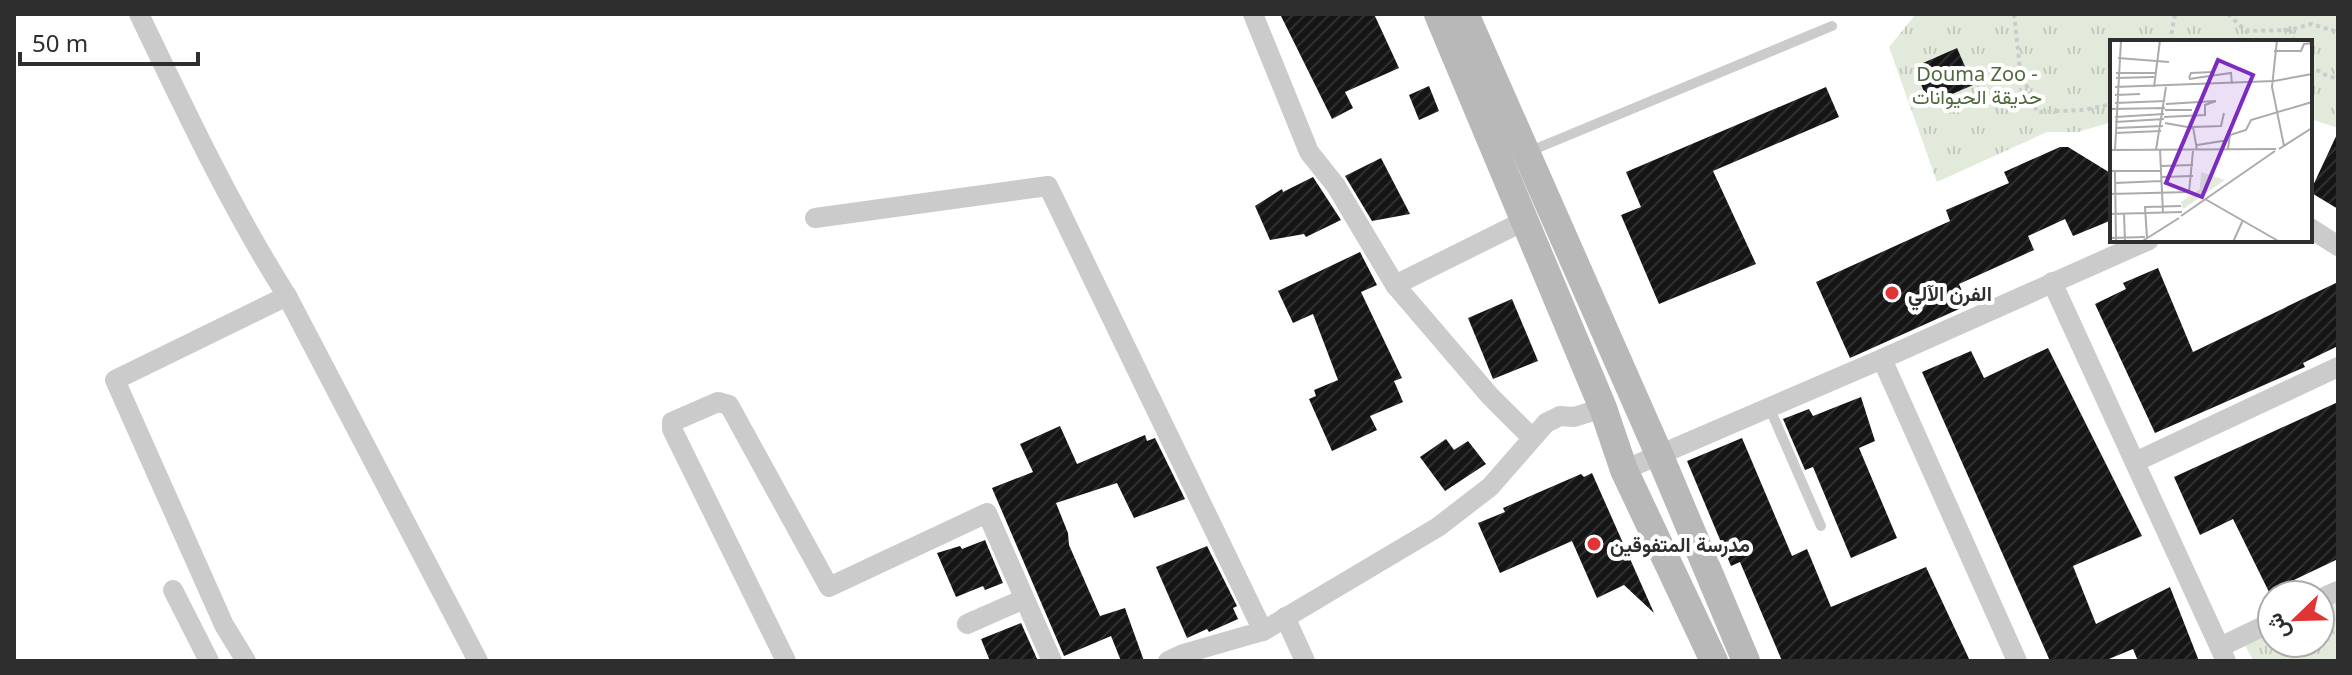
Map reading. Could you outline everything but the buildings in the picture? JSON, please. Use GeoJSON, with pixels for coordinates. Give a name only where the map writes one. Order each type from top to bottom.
{"type":"FeatureCollection","features":[{"type":"Feature","properties":{"kind":"main road"},"geometry":{"type":"LineString","coordinates":[[1438,14],[1603,408],[1624,470],[1714,661]]}},
{"type":"Feature","properties":{"kind":"main road"},"geometry":{"type":"LineString","coordinates":[[1465,14],[1659,454],[1746,661]]}},
{"type":"Feature","properties":{"kind":"street"},"geometry":{"type":"LineString","coordinates":[[139,14],[209,162],[287,296],[478,661]]}},
{"type":"Feature","properties":{"kind":"street"},"geometry":{"type":"LineString","coordinates":[[1253,14],[1309,152],[1336,186],[1395,285],[1490,396],[1532,438]]}},
{"type":"Feature","properties":{"kind":"street"},"geometry":{"type":"LineString","coordinates":[[815,218],[1048,186],[1263,631]]}},
{"type":"Feature","properties":{"kind":"street"},"geometry":{"type":"LineString","coordinates":[[1395,285],[1524,221]]}},
{"type":"Feature","properties":{"kind":"street"},"geometry":{"type":"LineString","coordinates":[[2312,229],[2338,246]]}},
{"type":"Feature","properties":{"kind":"street"},"geometry":{"type":"LineString","coordinates":[[1624,470],[2144,242]]}},
{"type":"Feature","properties":{"kind":"street"},"geometry":{"type":"LineString","coordinates":[[2052,282],[2223,654],[2256,632]]}},
{"type":"Feature","properties":{"kind":"street"},"geometry":{"type":"LineString","coordinates":[[246,661],[224,625],[115,380],[287,296]]}},
{"type":"Feature","properties":{"kind":"street"},"geometry":{"type":"LineString","coordinates":[[1882,359],[2017,661]]}},
{"type":"Feature","properties":{"kind":"street"},"geometry":{"type":"LineString","coordinates":[[2135,462],[2338,367]]}},
{"type":"Feature","properties":{"kind":"street"},"geometry":{"type":"LineString","coordinates":[[786,661],[672,429],[672,422],[718,402],[729,405],[829,587],[987,513],[1052,661]]}},
{"type":"Feature","properties":{"kind":"street"},"geometry":{"type":"LineString","coordinates":[[1168,661],[1263,631],[1438,527],[1490,487],[1546,423],[1560,416],[1574,417],[1603,408]]}},
{"type":"Feature","properties":{"kind":"street"},"geometry":{"type":"LineString","coordinates":[[173,590],[209,661]]}},
{"type":"Feature","properties":{"kind":"street"},"geometry":{"type":"LineString","coordinates":[[967,624],[1024,599]]}},
{"type":"Feature","properties":{"kind":"street"},"geometry":{"type":"LineString","coordinates":[[1285,617],[1305,661]]}},
{"type":"Feature","properties":{"kind":"lane"},"geometry":{"type":"LineString","coordinates":[[1526,153],[1832,26]]}},
{"type":"Feature","properties":{"kind":"lane"},"geometry":{"type":"LineString","coordinates":[[1769,407],[1821,526]]}},
{"type":"Feature","properties":{"kind":"path"},"geometry":{"type":"LineString","coordinates":[[2014,14],[2020,69],[2037,112],[2084,110],[2110,104]]}},
{"type":"Feature","properties":{"kind":"path"},"geometry":{"type":"LineString","coordinates":[[2170,40],[2175,14]]}},
{"type":"Feature","properties":{"kind":"path"},"geometry":{"type":"LineString","coordinates":[[2228,14],[2246,31],[2290,30],[2311,24],[2338,32]]}},
{"type":"Feature","properties":{"kind":"path"},"geometry":{"type":"LineString","coordinates":[[2290,30],[2293,40]]}},
{"type":"Feature","properties":{"kind":"path"},"geometry":{"type":"LineString","coordinates":[[2312,66],[2338,79]]}},
{"type":"Feature","properties":{"kind":"green space","name":"Douma Zoo - حديقة الحيوانات"},"geometry":{"type":"Polygon","coordinates":[[[1916,14],[2338,14],[2338,128],[2312,120],[2312,40],[2110,40],[2110,123],[2078,132],[2047,132],[1937,182],[1889,47],[1916,14]]]}},
{"type":"Feature","properties":{"kind":"green space"},"geometry":{"type":"Polygon","coordinates":[[[2336,601],[2338,661],[2253,661],[2245,645],[2256,640],[2256,659],[2336,659],[2336,601]]]}},
{"type":"Feature","properties":{"kind":"place","name":"الفرن الآلي"},"geometry":{"type":"Point","coordinates":[1892,293]}},
{"type":"Feature","properties":{"kind":"place","name":"مدرسة المتفوقين"},"geometry":{"type":"Point","coordinates":[1594,544]}}]}
